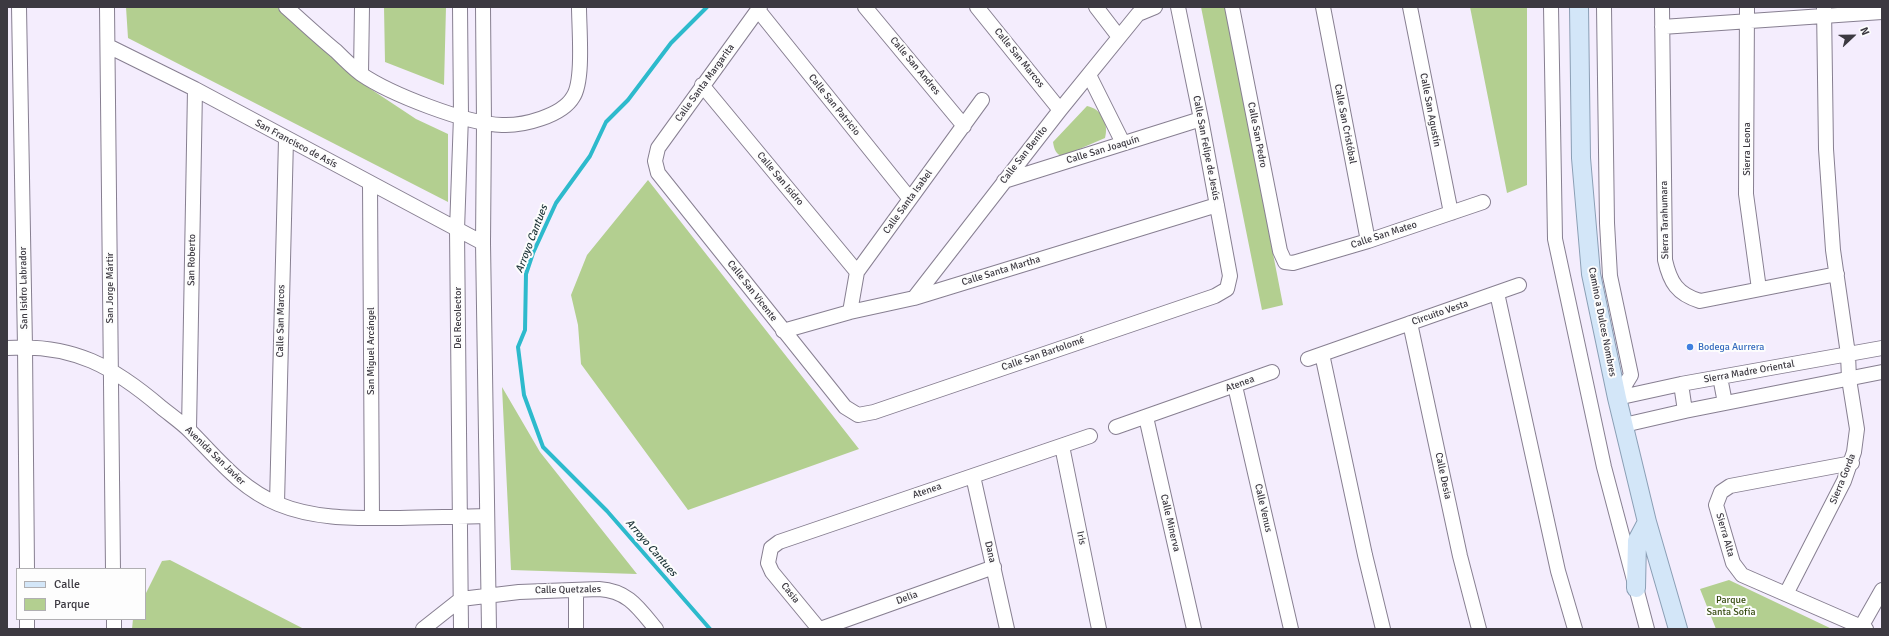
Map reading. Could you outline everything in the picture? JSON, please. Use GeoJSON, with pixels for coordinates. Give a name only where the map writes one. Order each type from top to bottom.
{"type":"FeatureCollection","features":[{"type":"Feature","properties":{"kind":"main road","name":"Camino a Dulces Nombres"},"geometry":{"type":"LineString","coordinates":[[1579,7],[1581,158],[1591,274],[1617,398],[1647,522],[1678,629]]}},
{"type":"Feature","properties":{"kind":"main road"},"geometry":{"type":"LineString","coordinates":[[1636,588],[1637,541],[1647,522]]}},
{"type":"Feature","properties":{"kind":"street","name":"San Isidro Labrador"},"geometry":{"type":"LineString","coordinates":[[18,7],[25,347],[27,568]]}},
{"type":"Feature","properties":{"kind":"street","name":"San Jorge Mártir"},"geometry":{"type":"LineString","coordinates":[[107,7],[113,568]]}},
{"type":"Feature","properties":{"kind":"street"},"geometry":{"type":"LineString","coordinates":[[286,7],[361,73],[419,103],[484,123],[502,126],[537,120],[555,113],[573,97],[579,76],[579,7]]}},
{"type":"Feature","properties":{"kind":"street"},"geometry":{"type":"LineString","coordinates":[[361,73],[362,7]]}},
{"type":"Feature","properties":{"kind":"street","name":"Del Recolector"},"geometry":{"type":"LineString","coordinates":[[460,7],[461,116],[457,230],[461,629]]}},
{"type":"Feature","properties":{"kind":"street"},"geometry":{"type":"LineString","coordinates":[[483,7],[483,243],[489,629]]}},
{"type":"Feature","properties":{"kind":"street","name":"Calle San Andres"},"geometry":{"type":"LineString","coordinates":[[865,7],[964,126]]}},
{"type":"Feature","properties":{"kind":"street","name":"Calle San Marcos"},"geometry":{"type":"LineString","coordinates":[[977,7],[1060,110]]}},
{"type":"Feature","properties":{"kind":"street"},"geometry":{"type":"LineString","coordinates":[[1096,7],[1119,37]]}},
{"type":"Feature","properties":{"kind":"street","name":"Calle San Benito"},"geometry":{"type":"LineString","coordinates":[[914,298],[1138,11],[1155,7]]}},
{"type":"Feature","properties":{"kind":"street","name":"Calle San Felipe de Jesús"},"geometry":{"type":"LineString","coordinates":[[1178,7],[1202,119],[1230,276],[1227,289]]}},
{"type":"Feature","properties":{"kind":"street","name":"Calle San Pedro"},"geometry":{"type":"LineString","coordinates":[[1232,7],[1280,251],[1285,262]]}},
{"type":"Feature","properties":{"kind":"street","name":"Calle San Cristóbal"},"geometry":{"type":"LineString","coordinates":[[1322,7],[1368,241]]}},
{"type":"Feature","properties":{"kind":"street","name":"Calle San Agustín"},"geometry":{"type":"LineString","coordinates":[[1410,7],[1451,213]]}},
{"type":"Feature","properties":{"kind":"street"},"geometry":{"type":"LineString","coordinates":[[1551,7],[1555,239],[1604,467],[1647,629]]}},
{"type":"Feature","properties":{"kind":"street"},"geometry":{"type":"LineString","coordinates":[[1604,7],[1607,223],[1610,276],[1631,374],[1617,398]]}},
{"type":"Feature","properties":{"kind":"street","name":"Sierra Tarahumara"},"geometry":{"type":"LineString","coordinates":[[1662,7],[1665,260],[1669,275],[1676,286],[1686,297],[1700,301],[1836,274]]}},
{"type":"Feature","properties":{"kind":"street","name":"Sierra Leona"},"geometry":{"type":"LineString","coordinates":[[1747,7],[1746,194],[1759,289]]}},
{"type":"Feature","properties":{"kind":"street","name":"Calle Santa Margarita"},"geometry":{"type":"LineString","coordinates":[[655,161],[658,148],[759,8]]}},
{"type":"Feature","properties":{"kind":"street","name":"Calle San Patricio"},"geometry":{"type":"LineString","coordinates":[[759,8],[910,199]]}},
{"type":"Feature","properties":{"kind":"street"},"geometry":{"type":"LineString","coordinates":[[1662,27],[1747,21],[1824,11],[1882,12]]}},
{"type":"Feature","properties":{"kind":"street","name":"Sierra Gorda"},"geometry":{"type":"LineString","coordinates":[[1786,594],[1829,513],[1852,463],[1857,441],[1857,429],[1849,379],[1848,354],[1833,250],[1826,150],[1824,11]]}},
{"type":"Feature","properties":{"kind":"street","name":"San Francisco de Asís"},"geometry":{"type":"LineString","coordinates":[[108,46],[195,89],[370,184],[483,243]]}},
{"type":"Feature","properties":{"kind":"street"},"geometry":{"type":"LineString","coordinates":[[1089,75],[1123,143]]}},
{"type":"Feature","properties":{"kind":"street","name":"Calle San Isidro"},"geometry":{"type":"LineString","coordinates":[[702,85],[857,272]]}},
{"type":"Feature","properties":{"kind":"street","name":"San Roberto"},"geometry":{"type":"LineString","coordinates":[[189,430],[195,89]]}},
{"type":"Feature","properties":{"kind":"street","name":"Calle Santa Isabel"},"geometry":{"type":"LineString","coordinates":[[850,312],[857,272],[982,100]]}},
{"type":"Feature","properties":{"kind":"street","name":"Calle San Joaquín"},"geometry":{"type":"LineString","coordinates":[[1004,181],[1202,119]]}},
{"type":"Feature","properties":{"kind":"street","name":"Calle San Marcos"},"geometry":{"type":"LineString","coordinates":[[277,503],[286,139]]}},
{"type":"Feature","properties":{"kind":"street","name":"Calle San Vicente"},"geometry":{"type":"LineString","coordinates":[[655,161],[658,173],[784,331],[845,407],[858,415]]}},
{"type":"Feature","properties":{"kind":"street","name":"San Miguel Arcángel"},"geometry":{"type":"LineString","coordinates":[[370,184],[372,518]]}},
{"type":"Feature","properties":{"kind":"street","name":"Calle San Mateo"},"geometry":{"type":"LineString","coordinates":[[1285,262],[1293,263],[1368,241],[1483,202]]}},
{"type":"Feature","properties":{"kind":"street","name":"Calle Santa Martha"},"geometry":{"type":"LineString","coordinates":[[784,331],[850,312],[914,298],[1217,205]]}},
{"type":"Feature","properties":{"kind":"street","name":"Circuito Vesta"},"geometry":{"type":"LineString","coordinates":[[1308,359],[1519,284]]}},
{"type":"Feature","properties":{"kind":"street","name":"Calle San Bartolomé"},"geometry":{"type":"LineString","coordinates":[[858,415],[874,412],[1216,296],[1227,289]]}},
{"type":"Feature","properties":{"kind":"street"},"geometry":{"type":"LineString","coordinates":[[1497,293],[1554,556],[1575,629]]}},
{"type":"Feature","properties":{"kind":"street","name":"Calle Desia"},"geometry":{"type":"LineString","coordinates":[[1410,323],[1460,556],[1479,629]]}},
{"type":"Feature","properties":{"kind":"street","name":"Avenida San Javier"},"geometry":{"type":"LineString","coordinates":[[7,348],[46,348],[69,353],[110,369],[140,389],[189,430],[240,482],[257,494],[277,503],[318,515],[372,518],[487,516]]}},
{"type":"Feature","properties":{"kind":"street","name":"Sierra Madre Oriental"},"geometry":{"type":"LineString","coordinates":[[1617,398],[1681,384],[1882,348]]}},
{"type":"Feature","properties":{"kind":"street"},"geometry":{"type":"LineString","coordinates":[[1322,354],[1365,555],[1383,629]]}},
{"type":"Feature","properties":{"kind":"street","name":"Atenea"},"geometry":{"type":"LineString","coordinates":[[1116,427],[1272,372]]}},
{"type":"Feature","properties":{"kind":"street"},"geometry":{"type":"LineString","coordinates":[[1624,425],[1685,411],[1882,372]]}},
{"type":"Feature","properties":{"kind":"street"},"geometry":{"type":"LineString","coordinates":[[1720,377],[1725,403]]}},
{"type":"Feature","properties":{"kind":"street"},"geometry":{"type":"LineString","coordinates":[[1681,384],[1685,411]]}},
{"type":"Feature","properties":{"kind":"street","name":"Calle Venus"},"geometry":{"type":"LineString","coordinates":[[1234,386],[1291,629]]}},
{"type":"Feature","properties":{"kind":"street","name":"Calle Minerva"},"geometry":{"type":"LineString","coordinates":[[1146,417],[1194,629]]}},
{"type":"Feature","properties":{"kind":"street","name":"Atenea"},"geometry":{"type":"LineString","coordinates":[[768,554],[771,548],[779,542],[1090,436]]}},
{"type":"Feature","properties":{"kind":"street","name":"Iris"},"geometry":{"type":"LineString","coordinates":[[1062,446],[1100,629]]}},
{"type":"Feature","properties":{"kind":"street","name":"Sierra Alta"},"geometry":{"type":"LineString","coordinates":[[1852,463],[1730,486],[1721,492],[1717,499],[1716,505],[1733,563],[1737,570],[1750,579],[1864,628]]}},
{"type":"Feature","properties":{"kind":"street","name":"Dana"},"geometry":{"type":"LineString","coordinates":[[973,476],[1007,629]]}},
{"type":"Feature","properties":{"kind":"street","name":"Casia"},"geometry":{"type":"LineString","coordinates":[[768,554],[768,563],[772,572],[820,629]]}},
{"type":"Feature","properties":{"kind":"street","name":"Delia"},"geometry":{"type":"LineString","coordinates":[[820,629],[994,567]]}},
{"type":"Feature","properties":{"kind":"street","name":"Calle Quetzales"},"geometry":{"type":"LineString","coordinates":[[461,600],[489,595],[546,590],[611,590],[628,597],[656,629]]}},
{"type":"Feature","properties":{"kind":"street"},"geometry":{"type":"LineString","coordinates":[[576,590],[576,629]]}},
{"type":"Feature","properties":{"kind":"street"},"geometry":{"type":"LineString","coordinates":[[1864,628],[1882,590]]}},
{"type":"Feature","properties":{"kind":"street"},"geometry":{"type":"LineString","coordinates":[[423,629],[461,600]]}},
{"type":"Feature","properties":{"kind":"green space"},"geometry":{"type":"Polygon","coordinates":[[[126,7],[277,7],[357,80],[416,119],[448,134],[448,202],[128,38],[126,7]]]}},
{"type":"Feature","properties":{"kind":"green space"},"geometry":{"type":"Polygon","coordinates":[[[384,7],[446,7],[444,85],[385,62],[384,7]]]}},
{"type":"Feature","properties":{"kind":"green space"},"geometry":{"type":"Polygon","coordinates":[[[1201,7],[1225,7],[1283,305],[1262,310],[1201,7]]]}},
{"type":"Feature","properties":{"kind":"green space"},"geometry":{"type":"Polygon","coordinates":[[[1470,7],[1527,7],[1527,185],[1507,193],[1470,7]]]}},
{"type":"Feature","properties":{"kind":"green space"},"geometry":{"type":"Polygon","coordinates":[[[1087,106],[1097,110],[1103,118],[1106,128],[1105,138],[1063,156],[1057,153],[1053,142],[1087,106]]]}},
{"type":"Feature","properties":{"kind":"green space"},"geometry":{"type":"Polygon","coordinates":[[[648,180],[859,449],[688,510],[581,364],[578,325],[571,295],[587,255],[648,180]]]}},
{"type":"Feature","properties":{"kind":"green space"},"geometry":{"type":"Polygon","coordinates":[[[502,387],[540,452],[637,574],[511,570],[502,387]]]}},
{"type":"Feature","properties":{"kind":"green space"},"geometry":{"type":"Polygon","coordinates":[[[170,560],[304,629],[132,629],[133,620],[146,620],[146,593],[162,561],[170,560]]]}},
{"type":"Feature","properties":{"kind":"green space","name":"Parque Santa Sofía"},"geometry":{"type":"Polygon","coordinates":[[[1729,580],[1832,629],[1716,629],[1700,589],[1729,580]]]}},
{"type":"Feature","properties":{"kind":"waterway","name":"Arroyo Cantues"},"geometry":{"type":"LineString","coordinates":[[707,7],[671,43],[628,100],[606,122],[590,156],[556,203],[533,253],[526,274],[525,330],[518,347],[524,395],[543,447],[607,511],[710,629]]}},
{"type":"Feature","properties":{"kind":"place","name":"Bodega Aurrera"},"geometry":{"type":"Point","coordinates":[1690,347]}}]}
